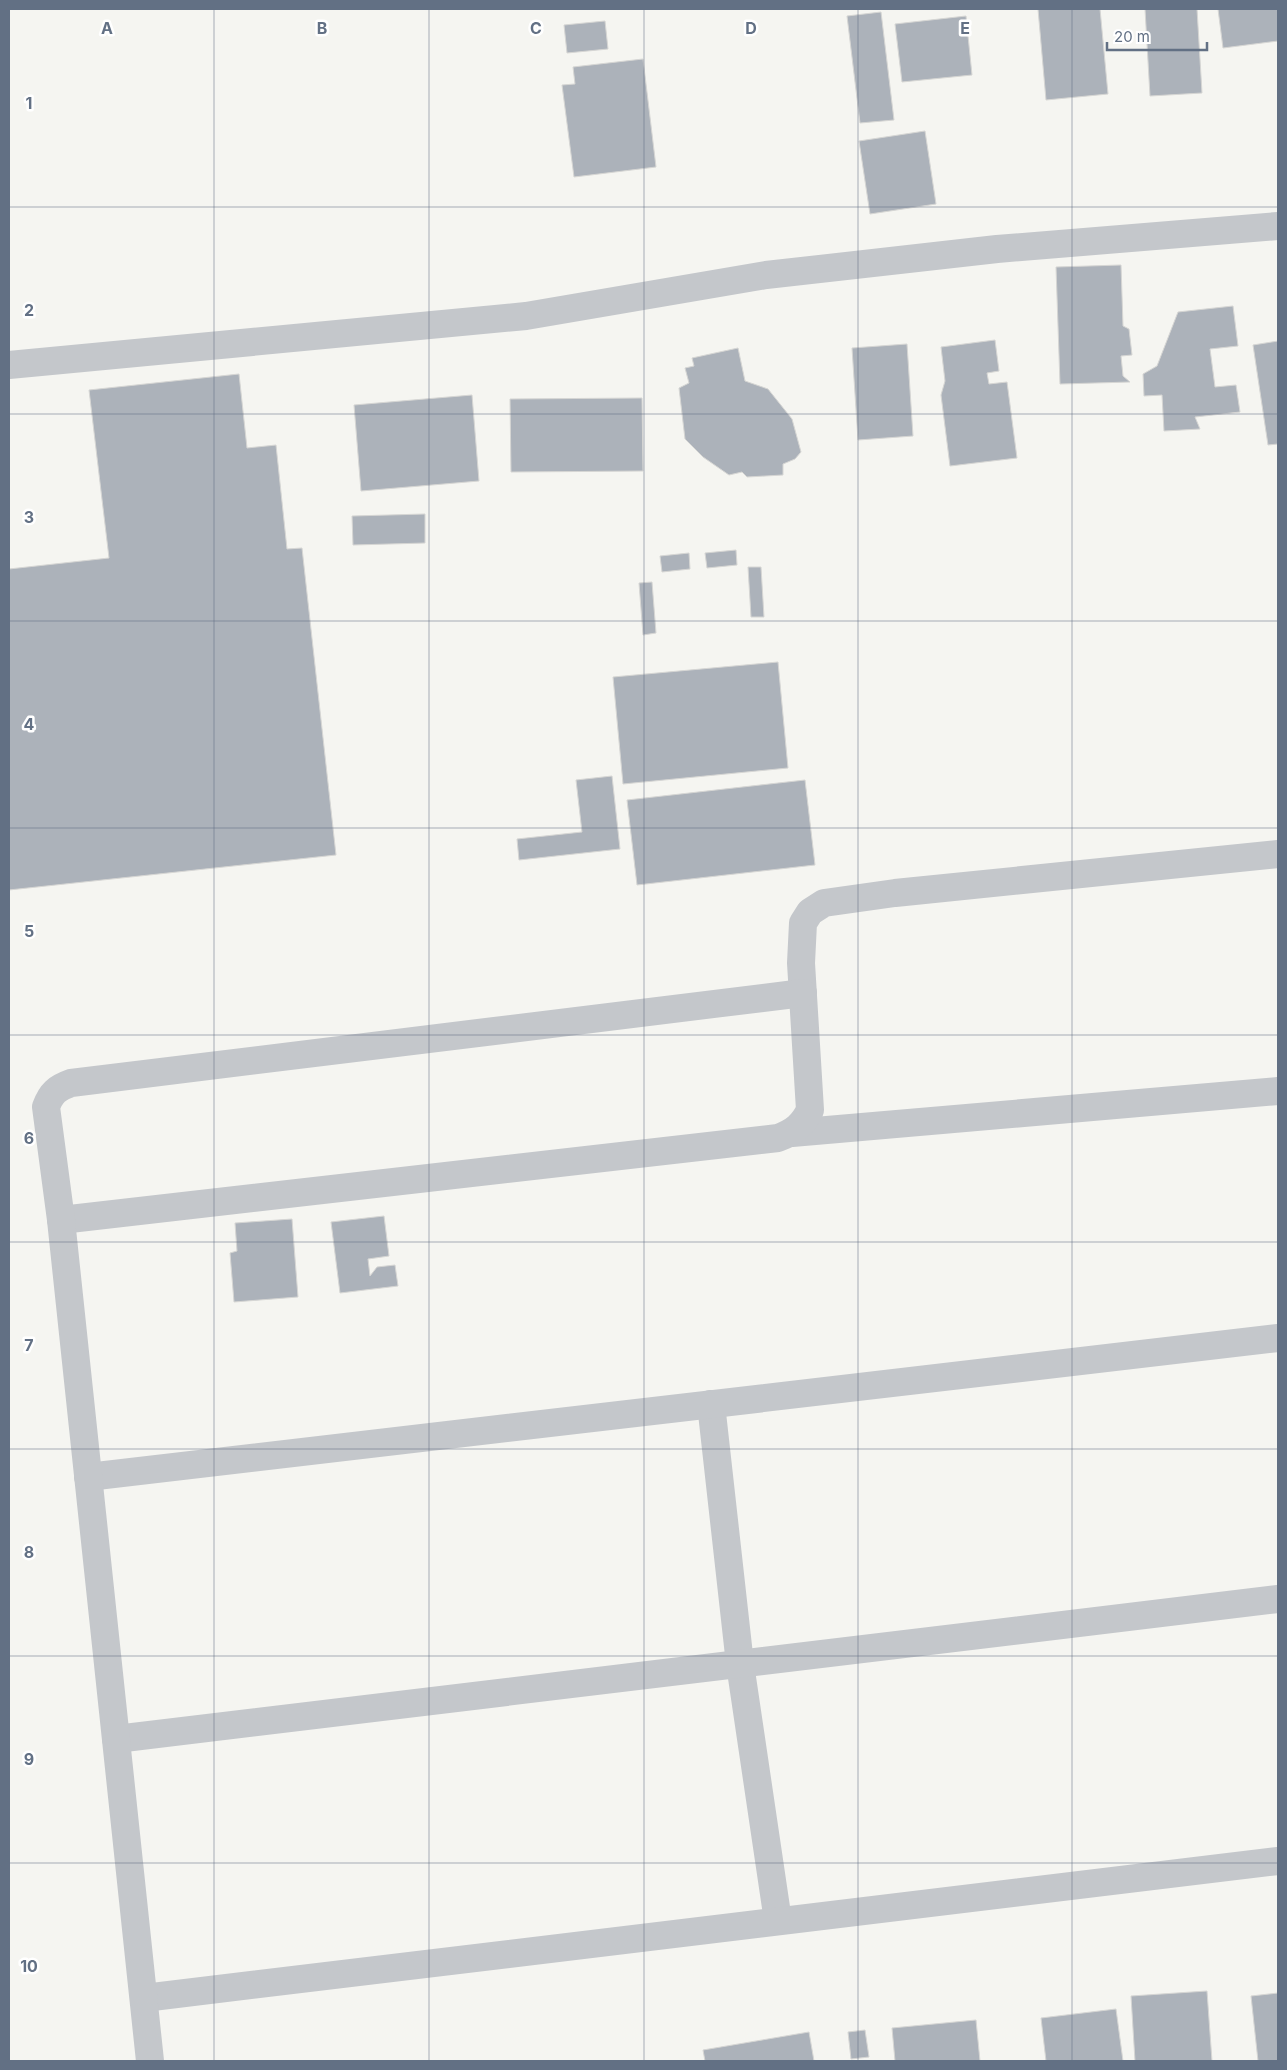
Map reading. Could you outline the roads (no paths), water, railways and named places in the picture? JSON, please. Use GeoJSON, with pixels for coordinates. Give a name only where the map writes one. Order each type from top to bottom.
{"type":"FeatureCollection","features":[{"type":"Feature","properties":{"kind":"street"},"geometry":{"type":"LineString","coordinates":[[9,365],[526,316],[766,275],[997,249],[1278,226]]}},
{"type":"Feature","properties":{"kind":"street"},"geometry":{"type":"LineString","coordinates":[[792,1133],[804,1122],[810,1110],[801,963],[803,923],[810,912],[824,904],[886,894],[1278,854]]}},
{"type":"Feature","properties":{"kind":"street"},"geometry":{"type":"LineString","coordinates":[[150,2061],[61,1220],[46,1107],[50,1096],[58,1088],[71,1083],[803,993]]}},
{"type":"Feature","properties":{"kind":"street"},"geometry":{"type":"LineString","coordinates":[[61,1220],[778,1138],[792,1133],[1278,1091]]}},
{"type":"Feature","properties":{"kind":"street"},"geometry":{"type":"LineString","coordinates":[[88,1477],[1278,1338]]}},
{"type":"Feature","properties":{"kind":"street"},"geometry":{"type":"LineString","coordinates":[[711,1404],[740,1664],[778,1921]]}},
{"type":"Feature","properties":{"kind":"street"},"geometry":{"type":"LineString","coordinates":[[116,1739],[1278,1599]]}},
{"type":"Feature","properties":{"kind":"street"},"geometry":{"type":"LineString","coordinates":[[144,1998],[1278,1861]]}}]}
